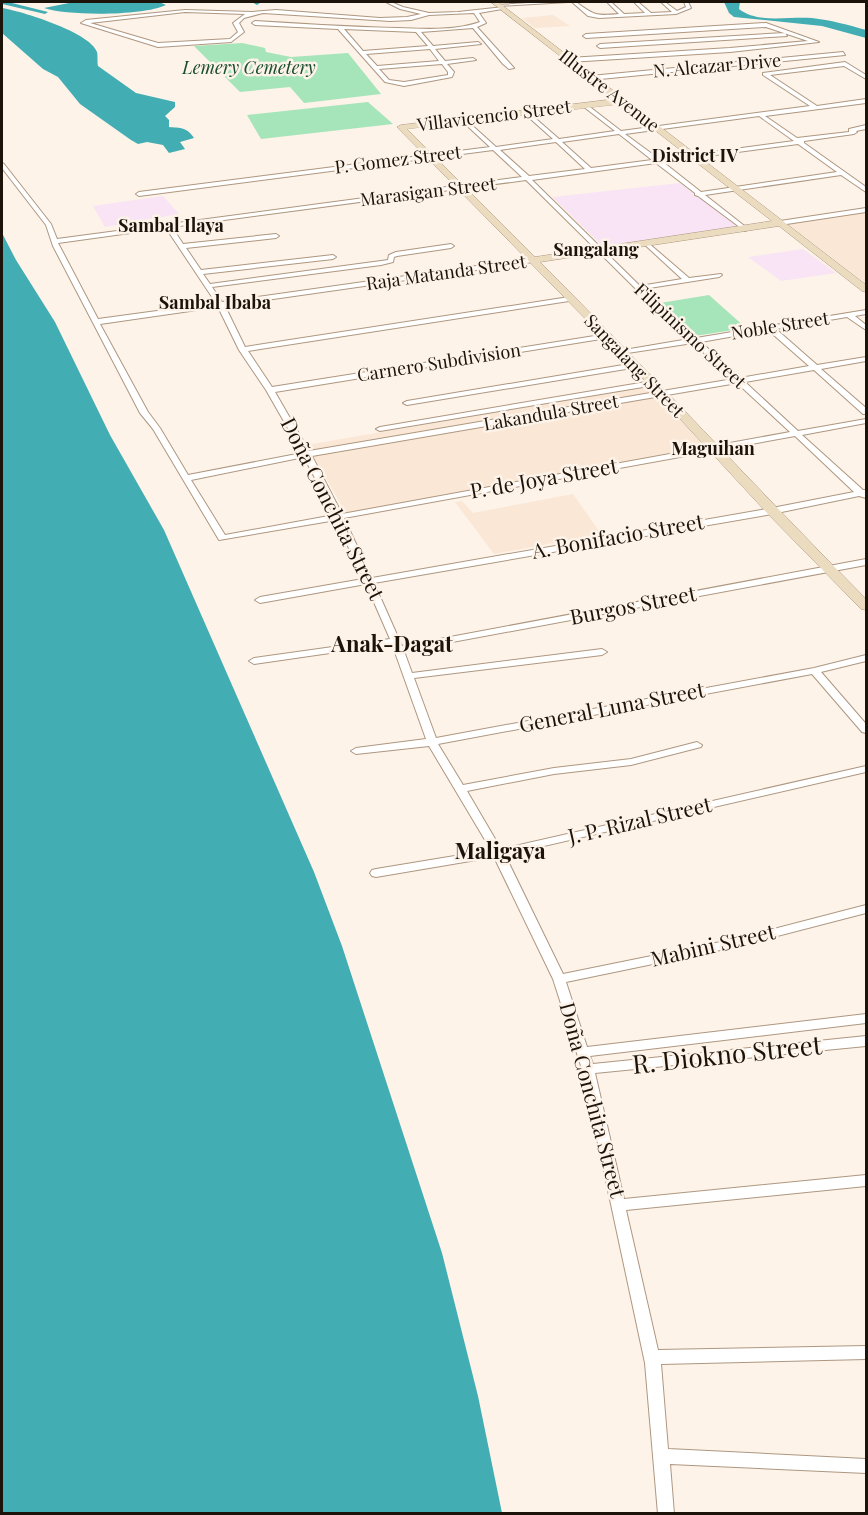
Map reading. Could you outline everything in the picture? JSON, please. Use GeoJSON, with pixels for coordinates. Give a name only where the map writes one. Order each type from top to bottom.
{"type":"FeatureCollection","features":[{"type":"Feature","properties":{"kind":"street"},"geometry":{"type":"LineString","coordinates":[[388,2],[406,11],[428,14]]}},
{"type":"Feature","properties":{"kind":"street"},"geometry":{"type":"LineString","coordinates":[[262,13],[185,11],[83,23],[158,45],[231,40],[241,32],[236,23],[237,20],[250,14],[287,12],[399,20],[428,14],[475,11],[498,5],[566,2]]}},
{"type":"Feature","properties":{"kind":"street"},"geometry":{"type":"LineString","coordinates":[[574,2],[594,16],[676,13],[689,9],[686,2]]}},
{"type":"Feature","properties":{"kind":"street"},"geometry":{"type":"LineString","coordinates":[[609,2],[623,16]]}},
{"type":"Feature","properties":{"kind":"street"},"geometry":{"type":"LineString","coordinates":[[636,2],[649,14]]}},
{"type":"Feature","properties":{"kind":"street"},"geometry":{"type":"LineString","coordinates":[[663,2],[676,13]]}},
{"type":"Feature","properties":{"kind":"street","name":"Illustre Avenue"},"geometry":{"type":"LineString","coordinates":[[498,5],[867,289]]}},
{"type":"Feature","properties":{"kind":"street"},"geometry":{"type":"LineString","coordinates":[[255,23],[418,31],[475,28],[483,23],[475,11]]}},
{"type":"Feature","properties":{"kind":"street"},"geometry":{"type":"LineString","coordinates":[[569,60],[730,50],[816,42],[766,25],[586,36],[614,57]]}},
{"type":"Feature","properties":{"kind":"street"},"geometry":{"type":"LineString","coordinates":[[339,27],[387,81],[404,84],[450,76],[451,72],[418,31]]}},
{"type":"Feature","properties":{"kind":"street"},"geometry":{"type":"LineString","coordinates":[[475,28],[512,68]]}},
{"type":"Feature","properties":{"kind":"street"},"geometry":{"type":"LineString","coordinates":[[600,46],[793,34]]}},
{"type":"Feature","properties":{"kind":"street"},"geometry":{"type":"LineString","coordinates":[[361,53],[478,44]]}},
{"type":"Feature","properties":{"kind":"street","name":"N. Alcazar Drive"},"geometry":{"type":"LineString","coordinates":[[590,78],[843,54]]}},
{"type":"Feature","properties":{"kind":"street"},"geometry":{"type":"LineString","coordinates":[[375,68],[474,60]]}},
{"type":"Feature","properties":{"kind":"street"},"geometry":{"type":"LineString","coordinates":[[812,106],[765,74],[845,64],[867,78]]}},
{"type":"Feature","properties":{"kind":"street","name":"P. Gomez Street"},"geometry":{"type":"LineString","coordinates":[[139,194],[867,99]]}},
{"type":"Feature","properties":{"kind":"street","name":"Villavicencio Street"},"geometry":{"type":"LineString","coordinates":[[401,127],[623,101]]}},
{"type":"Feature","properties":{"kind":"street"},"geometry":{"type":"LineString","coordinates":[[586,106],[655,162],[745,229]]}},
{"type":"Feature","properties":{"kind":"street"},"geometry":{"type":"LineString","coordinates":[[527,112],[591,171]]}},
{"type":"Feature","properties":{"kind":"street"},"geometry":{"type":"LineString","coordinates":[[758,112],[867,190]]}},
{"type":"Feature","properties":{"kind":"street","name":"Filipinismo Street"},"geometry":{"type":"LineString","coordinates":[[465,120],[693,340],[865,494]]}},
{"type":"Feature","properties":{"kind":"street","name":"Sangalang Street"},"geometry":{"type":"LineString","coordinates":[[401,127],[533,260],[569,300],[624,352],[772,511],[867,606]]}},
{"type":"Feature","properties":{"kind":"street","name":"Marasigan Street"},"geometry":{"type":"LineString","coordinates":[[55,241],[529,180],[852,133],[854,132],[851,130],[867,127]]}},
{"type":"Feature","properties":{"kind":"street"},"geometry":{"type":"LineString","coordinates":[[2,165],[49,225],[55,241],[144,413],[186,478]]}},
{"type":"Feature","properties":{"kind":"street"},"geometry":{"type":"LineString","coordinates":[[697,194],[844,173]]}},
{"type":"Feature","properties":{"kind":"street","name":"Raja Matanda Street"},"geometry":{"type":"LineString","coordinates":[[96,322],[867,210]]}},
{"type":"Feature","properties":{"kind":"street","name":"Doña Conchita Street"},"geometry":{"type":"LineString","coordinates":[[168,226],[220,304],[243,350],[270,390],[307,454],[370,581],[398,645],[432,742],[498,854],[559,979],[588,1069],[620,1205],[652,1358],[666,1514]]}},
{"type":"Feature","properties":{"kind":"street"},"geometry":{"type":"LineString","coordinates":[[182,246],[276,236]]}},
{"type":"Feature","properties":{"kind":"street"},"geometry":{"type":"LineString","coordinates":[[646,243],[687,280]]}},
{"type":"Feature","properties":{"kind":"street"},"geometry":{"type":"LineString","coordinates":[[391,261],[391,256],[396,254],[451,246]]}},
{"type":"Feature","properties":{"kind":"street"},"geometry":{"type":"LineString","coordinates":[[199,272],[333,257]]}},
{"type":"Feature","properties":{"kind":"street"},"geometry":{"type":"LineString","coordinates":[[391,261],[406,278]]}},
{"type":"Feature","properties":{"kind":"street"},"geometry":{"type":"LineString","coordinates":[[208,285],[391,261]]}},
{"type":"Feature","properties":{"kind":"street"},"geometry":{"type":"LineString","coordinates":[[638,288],[718,275]]}},
{"type":"Feature","properties":{"kind":"street"},"geometry":{"type":"LineString","coordinates":[[243,350],[569,300]]}},
{"type":"Feature","properties":{"kind":"street","name":"Noble Street"},"geometry":{"type":"LineString","coordinates":[[624,352],[867,312]]}},
{"type":"Feature","properties":{"kind":"street"},"geometry":{"type":"LineString","coordinates":[[849,315],[867,328]]}},
{"type":"Feature","properties":{"kind":"street"},"geometry":{"type":"LineString","coordinates":[[769,327],[867,412]]}},
{"type":"Feature","properties":{"kind":"street","name":"Carnero Subdivision"},"geometry":{"type":"LineString","coordinates":[[270,390],[608,336]]}},
{"type":"Feature","properties":{"kind":"street","name":"Lakandula Street"},"geometry":{"type":"LineString","coordinates":[[186,478],[307,454],[867,359]]}},
{"type":"Feature","properties":{"kind":"street"},"geometry":{"type":"LineString","coordinates":[[407,403],[635,365]]}},
{"type":"Feature","properties":{"kind":"street"},"geometry":{"type":"LineString","coordinates":[[380,429],[652,383]]}},
{"type":"Feature","properties":{"kind":"street","name":"P. de Joya Street"},"geometry":{"type":"LineString","coordinates":[[186,478],[222,538],[867,421]]}},
{"type":"Feature","properties":{"kind":"street","name":"A. Bonifacio Street"},"geometry":{"type":"LineString","coordinates":[[260,600],[865,494]]}},
{"type":"Feature","properties":{"kind":"street","name":"Burgos Street"},"geometry":{"type":"LineString","coordinates":[[254,661],[398,645],[867,562]]}},
{"type":"Feature","properties":{"kind":"street"},"geometry":{"type":"LineString","coordinates":[[409,676],[602,652]]}},
{"type":"Feature","properties":{"kind":"street","name":"General Luna Street"},"geometry":{"type":"LineString","coordinates":[[356,751],[432,742],[814,671],[867,658]]}},
{"type":"Feature","properties":{"kind":"street"},"geometry":{"type":"LineString","coordinates":[[814,671],[867,730]]}},
{"type":"Feature","properties":{"kind":"street"},"geometry":{"type":"LineString","coordinates":[[460,789],[554,771],[631,762],[697,746]]}},
{"type":"Feature","properties":{"kind":"street","name":"J. P. Rizal Street"},"geometry":{"type":"LineString","coordinates":[[376,873],[498,854],[867,769]]}},
{"type":"Feature","properties":{"kind":"street","name":"Mabini Street"},"geometry":{"type":"LineString","coordinates":[[559,979],[735,943],[867,909]]}},
{"type":"Feature","properties":{"kind":"street"},"geometry":{"type":"LineString","coordinates":[[582,1052],[867,1017]]}},
{"type":"Feature","properties":{"kind":"street","name":"R. Diokno Street"},"geometry":{"type":"LineString","coordinates":[[588,1069],[867,1041]]}},
{"type":"Feature","properties":{"kind":"street"},"geometry":{"type":"LineString","coordinates":[[620,1205],[867,1180]]}},
{"type":"Feature","properties":{"kind":"street"},"geometry":{"type":"LineString","coordinates":[[652,1358],[867,1352]]}},
{"type":"Feature","properties":{"kind":"street"},"geometry":{"type":"LineString","coordinates":[[660,1456],[867,1466]]}},
{"type":"Feature","properties":{"kind":"shaded area"},"geometry":{"type":"Polygon","coordinates":[[[553,15],[570,26],[535,28],[522,18],[553,15]]]}},
{"type":"Feature","properties":{"kind":"shaded area"},"geometry":{"type":"Polygon","coordinates":[[[680,183],[740,229],[605,248],[552,197],[680,183]]]}},
{"type":"Feature","properties":{"kind":"shaded area"},"geometry":{"type":"Polygon","coordinates":[[[163,196],[179,214],[105,227],[93,206],[163,196]]]}},
{"type":"Feature","properties":{"kind":"shaded area"},"geometry":{"type":"Polygon","coordinates":[[[866,211],[866,284],[788,224],[866,211]]]}},
{"type":"Feature","properties":{"kind":"shaded area"},"geometry":{"type":"Polygon","coordinates":[[[803,249],[836,273],[781,281],[748,257],[803,249]]]}},
{"type":"Feature","properties":{"kind":"shaded area"},"geometry":{"type":"Polygon","coordinates":[[[651,385],[705,447],[346,513],[307,445],[651,385]]]}},
{"type":"Feature","properties":{"kind":"shaded area"},"geometry":{"type":"Polygon","coordinates":[[[573,494],[601,534],[494,554],[455,502],[462,501],[473,513],[573,494]]]}},
{"type":"Feature","properties":{"kind":"green space","name":"Lemery Cemetery"},"geometry":{"type":"Polygon","coordinates":[[[242,43],[265,48],[266,52],[291,57],[348,53],[381,94],[304,103],[290,87],[240,92],[194,46],[242,43]]]}},
{"type":"Feature","properties":{"kind":"green space","name":"Lemery Cemetery"},"geometry":{"type":"Polygon","coordinates":[[[368,102],[393,124],[261,139],[247,115],[368,102]]]}},
{"type":"Feature","properties":{"kind":"green space"},"geometry":{"type":"Polygon","coordinates":[[[709,295],[746,328],[695,336],[660,303],[709,295]]]}},
{"type":"Feature","properties":{"kind":"water"},"geometry":{"type":"Polygon","coordinates":[[[74,2],[159,2],[166,5],[155,9],[105,14],[55,11],[44,8],[74,2]]]}},
{"type":"Feature","properties":{"kind":"water"},"geometry":{"type":"Polygon","coordinates":[[[724,2],[740,2],[739,9],[747,14],[764,18],[812,18],[866,30],[866,38],[822,26],[734,17],[729,13],[724,2]]]}},
{"type":"Feature","properties":{"kind":"water"},"geometry":{"type":"Polygon","coordinates":[[[2,8],[39,18],[82,37],[92,44],[97,52],[98,66],[136,93],[175,102],[175,107],[165,116],[169,120],[169,127],[186,130],[194,138],[180,142],[185,149],[169,153],[163,145],[147,142],[138,144],[131,140],[80,104],[58,77],[43,69],[2,33],[2,8]]]}},
{"type":"Feature","properties":{"kind":"water"},"geometry":{"type":"Polygon","coordinates":[[[2,233],[55,322],[110,435],[164,530],[314,872],[342,946],[442,1253],[478,1396],[502,1513],[2,1513],[2,233]]]}},
{"type":"Feature","properties":{"kind":"waterway"},"geometry":{"type":"LineString","coordinates":[[2,2],[45,12]]}},
{"type":"Feature","properties":{"kind":"district","name":"District IV"},"geometry":{"type":"Point","coordinates":[695,156]}},
{"type":"Feature","properties":{"kind":"district","name":"Sambal Ilaya"},"geometry":{"type":"Point","coordinates":[171,226]}},
{"type":"Feature","properties":{"kind":"district","name":"Sangalang"},"geometry":{"type":"Point","coordinates":[596,250]}},
{"type":"Feature","properties":{"kind":"district","name":"Sambal Ibaba"},"geometry":{"type":"Point","coordinates":[215,303]}},
{"type":"Feature","properties":{"kind":"district","name":"Maguihan"},"geometry":{"type":"Point","coordinates":[713,449]}},
{"type":"Feature","properties":{"kind":"district","name":"Anak-Dagat"},"geometry":{"type":"Point","coordinates":[392,644]}},
{"type":"Feature","properties":{"kind":"district","name":"Maligaya"},"geometry":{"type":"Point","coordinates":[500,851]}}]}
